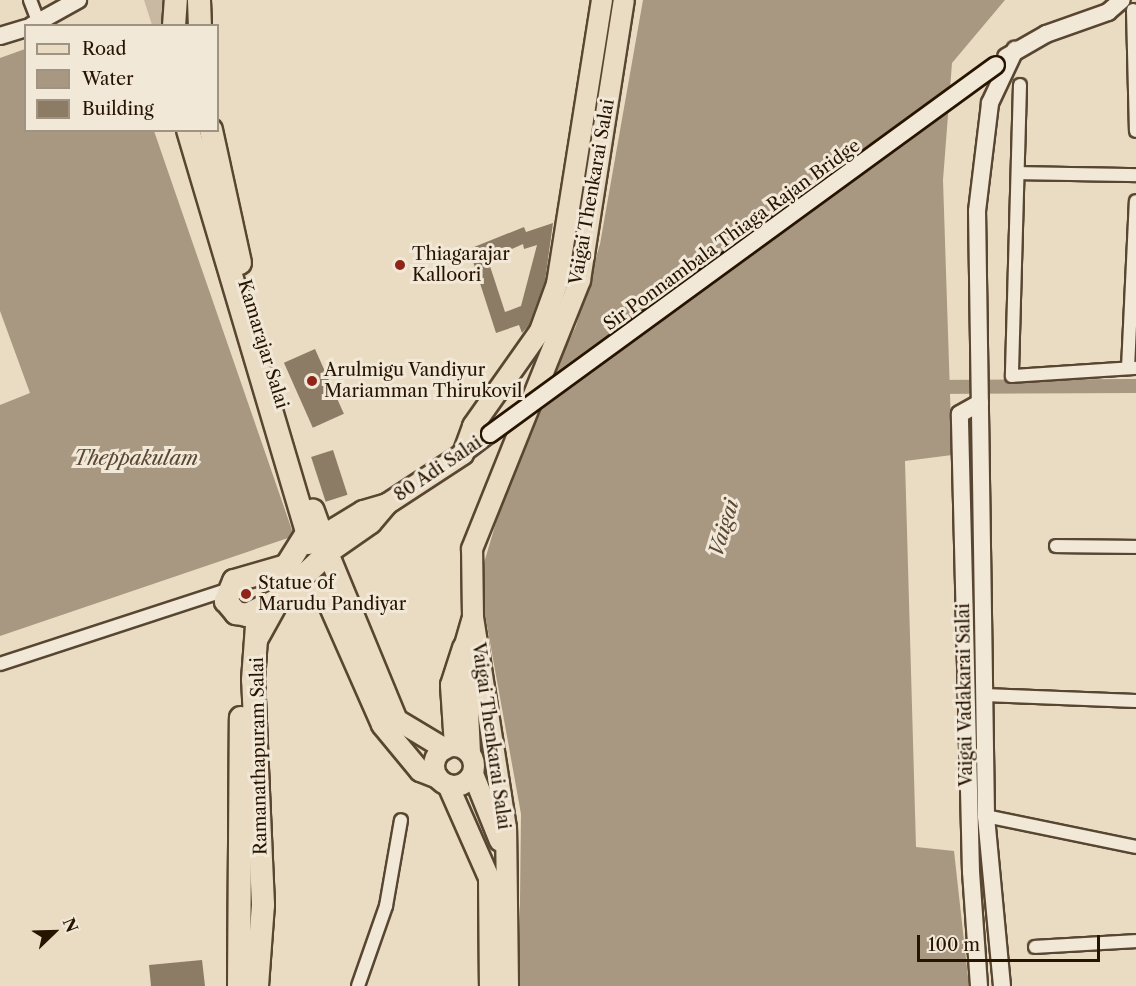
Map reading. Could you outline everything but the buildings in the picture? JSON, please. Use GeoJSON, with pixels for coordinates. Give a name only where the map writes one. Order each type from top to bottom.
{"type":"FeatureCollection","features":[{"type":"Feature","properties":{"kind":"highway"},"geometry":{"type":"LineString","coordinates":[[174,24],[176,0]]}},
{"type":"Feature","properties":{"kind":"highway"},"geometry":{"type":"LineString","coordinates":[[199,0],[200,24]]}},
{"type":"Feature","properties":{"kind":"highway","name":"Kamarajar Salai"},"geometry":{"type":"LineString","coordinates":[[189,132],[307,533],[302,549]]}},
{"type":"Feature","properties":{"kind":"highway","name":"Kamarajar Salai"},"geometry":{"type":"LineString","coordinates":[[211,132],[240,268],[325,545]]}},
{"type":"Feature","properties":{"kind":"highway"},"geometry":{"type":"LineString","coordinates":[[302,549],[286,566],[250,579],[234,581],[227,590],[228,606],[259,608],[325,545]]}},
{"type":"Feature","properties":{"kind":"highway","name":"Ramanathapuram Salai"},"geometry":{"type":"LineString","coordinates":[[257,986],[263,905],[253,680],[259,608]]}},
{"type":"Feature","properties":{"kind":"highway","name":"Ramanathapuram Salai"},"geometry":{"type":"LineString","coordinates":[[239,986],[259,608]]}},
{"type":"Feature","properties":{"kind":"main road","name":"Vaigai Thenkarai Salai"},"geometry":{"type":"LineString","coordinates":[[464,454],[473,426],[540,331],[557,284],[602,0]]}},
{"type":"Feature","properties":{"kind":"main road","name":"Vaigai Thenkarai Salai"},"geometry":{"type":"LineString","coordinates":[[508,986],[506,828],[473,617],[470,580],[480,519],[580,280],[624,0]]}},
{"type":"Feature","properties":{"kind":"main road","name":"80 Adi Salai"},"geometry":{"type":"LineString","coordinates":[[302,549],[325,545],[464,454]]}},
{"type":"Feature","properties":{"kind":"main road"},"geometry":{"type":"LineString","coordinates":[[325,545],[397,720],[457,749]]}},
{"type":"Feature","properties":{"kind":"main road"},"geometry":{"type":"LineString","coordinates":[[259,608],[323,591],[382,725],[420,771],[459,785],[473,774]]}},
{"type":"Feature","properties":{"kind":"main road","name":"Vaigai Thenkarai Salai"},"geometry":{"type":"LineString","coordinates":[[473,617],[451,685],[457,749],[473,774],[505,855]]}},
{"type":"Feature","properties":{"kind":"main road"},"geometry":{"type":"LineString","coordinates":[[443,781],[435,762],[457,749]]}},
{"type":"Feature","properties":{"kind":"main road","name":"Vaigai Thenkarai Salai"},"geometry":{"type":"LineString","coordinates":[[443,781],[489,878],[490,986]]}},
{"type":"Feature","properties":{"kind":"street"},"geometry":{"type":"LineString","coordinates":[[30,0],[32,24]]}},
{"type":"Feature","properties":{"kind":"street"},"geometry":{"type":"LineString","coordinates":[[34,24],[78,0]]}},
{"type":"Feature","properties":{"kind":"street"},"geometry":{"type":"LineString","coordinates":[[1015,50],[1127,5],[1136,131]]}},
{"type":"Feature","properties":{"kind":"street"},"geometry":{"type":"LineString","coordinates":[[0,36],[24,28]]}},
{"type":"Feature","properties":{"kind":"street","name":"Sir Ponnambala Thiaga Rajan Bridge"},"geometry":{"type":"LineString","coordinates":[[490,434],[1015,50]]}},
{"type":"Feature","properties":{"kind":"street","name":"Vaigai Vadakarai Salai"},"geometry":{"type":"LineString","coordinates":[[979,986],[978,814],[984,695],[977,211],[990,103],[1015,50]]}},
{"type":"Feature","properties":{"kind":"street"},"geometry":{"type":"LineString","coordinates":[[1020,84],[1012,376],[1132,368],[1136,201]]}},
{"type":"Feature","properties":{"kind":"street"},"geometry":{"type":"LineString","coordinates":[[1019,173],[1136,175]]}},
{"type":"Feature","properties":{"kind":"street"},"geometry":{"type":"LineString","coordinates":[[981,390],[960,414],[978,814],[1136,847]]}},
{"type":"Feature","properties":{"kind":"street","name":"80 Adi Salai"},"geometry":{"type":"LineString","coordinates":[[464,454],[490,434]]}},
{"type":"Feature","properties":{"kind":"street"},"geometry":{"type":"LineString","coordinates":[[1056,546],[1136,547]]}},
{"type":"Feature","properties":{"kind":"street"},"geometry":{"type":"LineString","coordinates":[[0,664],[227,590]]}},
{"type":"Feature","properties":{"kind":"street"},"geometry":{"type":"LineString","coordinates":[[984,695],[1136,702]]}},
{"type":"Feature","properties":{"kind":"street","name":"Vaigai Vadakarai Salai"},"geometry":{"type":"LineString","coordinates":[[978,814],[1002,986]]}},
{"type":"Feature","properties":{"kind":"street"},"geometry":{"type":"LineString","coordinates":[[358,986],[386,906],[401,820]]}},
{"type":"Feature","properties":{"kind":"street"},"geometry":{"type":"LineString","coordinates":[[1035,947],[1136,941]]}},
{"type":"Feature","properties":{"kind":"shaded area"},"geometry":{"type":"Polygon","coordinates":[[[144,0],[173,0],[172,24],[152,24],[144,0]]]}},
{"type":"Feature","properties":{"kind":"water","name":"Vaigai"},"geometry":{"type":"Polygon","coordinates":[[[643,0],[1005,0],[952,63],[943,180],[952,455],[905,461],[916,847],[954,851],[969,986],[519,986],[521,814],[484,609],[484,563],[520,441],[576,326],[600,244],[643,0]]]}},
{"type":"Feature","properties":{"kind":"water","name":"Theppakulam"},"geometry":{"type":"Polygon","coordinates":[[[24,49],[24,132],[154,132],[294,536],[0,636],[0,405],[30,393],[0,311],[0,58],[24,49]]]}},
{"type":"Feature","properties":{"kind":"pier"},"geometry":{"type":"Polygon","coordinates":[[[954,83],[951,111],[526,421],[547,379],[954,83]]]}},
{"type":"Feature","properties":{"kind":"waterway"},"geometry":{"type":"LineString","coordinates":[[931,387],[1136,386]]}},
{"type":"Feature","properties":{"kind":"place","name":"Thiagarajar Kalloori"},"geometry":{"type":"Point","coordinates":[400,265]}},
{"type":"Feature","properties":{"kind":"place","name":"Arulmigu Vandiyur Mariamman Thirukovil"},"geometry":{"type":"Point","coordinates":[312,381]}},
{"type":"Feature","properties":{"kind":"place","name":"Statue of Marudu Pandiyar"},"geometry":{"type":"Point","coordinates":[246,594]}}]}
